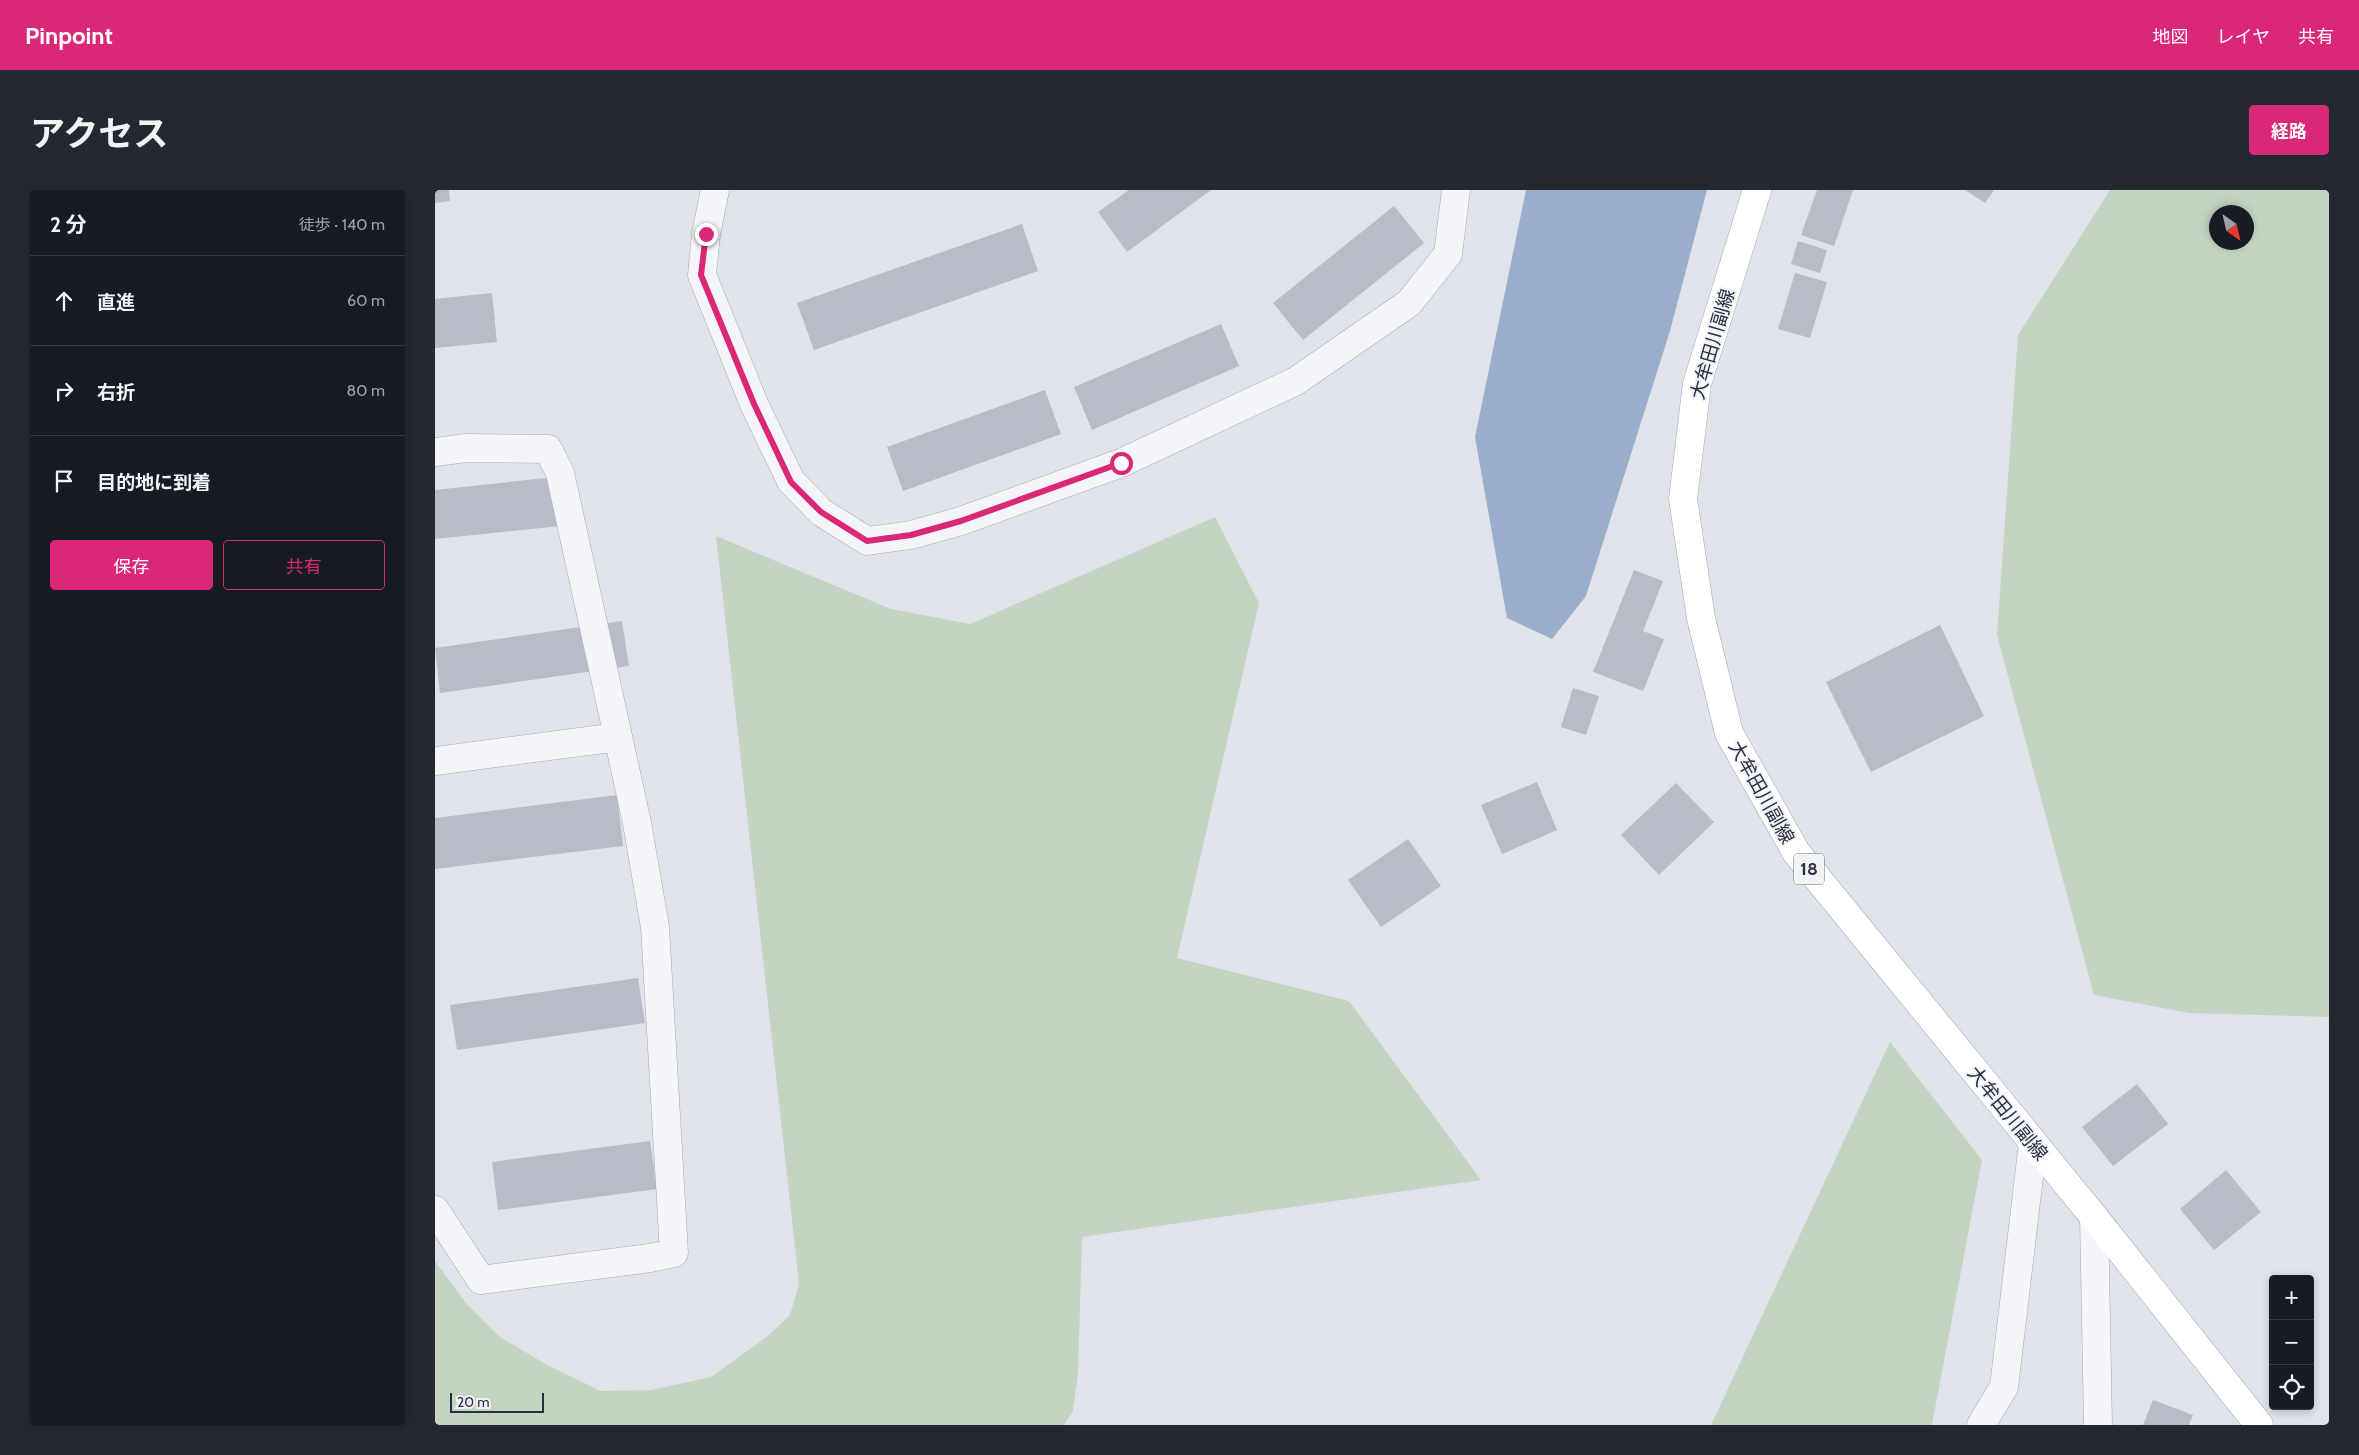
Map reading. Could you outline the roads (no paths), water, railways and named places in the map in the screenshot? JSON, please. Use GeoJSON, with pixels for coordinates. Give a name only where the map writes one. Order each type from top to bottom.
{"type":"FeatureCollection","features":[{"type":"Feature","properties":{"kind":"main road","name":"大牟田川副線"},"geometry":{"type":"LineString","coordinates":[[1757,190],[1697,384],[1683,499],[1701,618],[1729,733],[1795,852],[2094,1217],[2259,1425]]}},
{"type":"Feature","properties":{"kind":"street"},"geometry":{"type":"LineString","coordinates":[[715,190],[706,234],[701,275],[754,404],[791,482],[821,512],[867,541],[911,535],[961,521],[1121,463],[1296,381],[1409,303],[1448,254],[1456,190]]}},
{"type":"Feature","properties":{"kind":"street"},"geometry":{"type":"LineString","coordinates":[[435,452],[466,448],[548,449],[560,473],[637,823],[655,926],[674,1253],[650,1258],[481,1280],[435,1210]]}},
{"type":"Feature","properties":{"kind":"street"},"geometry":{"type":"LineString","coordinates":[[435,761],[618,737]]}},
{"type":"Feature","properties":{"kind":"street"},"geometry":{"type":"LineString","coordinates":[[1981,1425],[2005,1387],[2033,1143]]}},
{"type":"Feature","properties":{"kind":"street"},"geometry":{"type":"LineString","coordinates":[[2094,1217],[2098,1425]]}},
{"type":"Feature","properties":{"kind":"water"},"geometry":{"type":"Polygon","coordinates":[[[1526,190],[1707,190],[1670,331],[1586,596],[1552,639],[1507,618],[1475,437],[1526,190]]]}}]}
